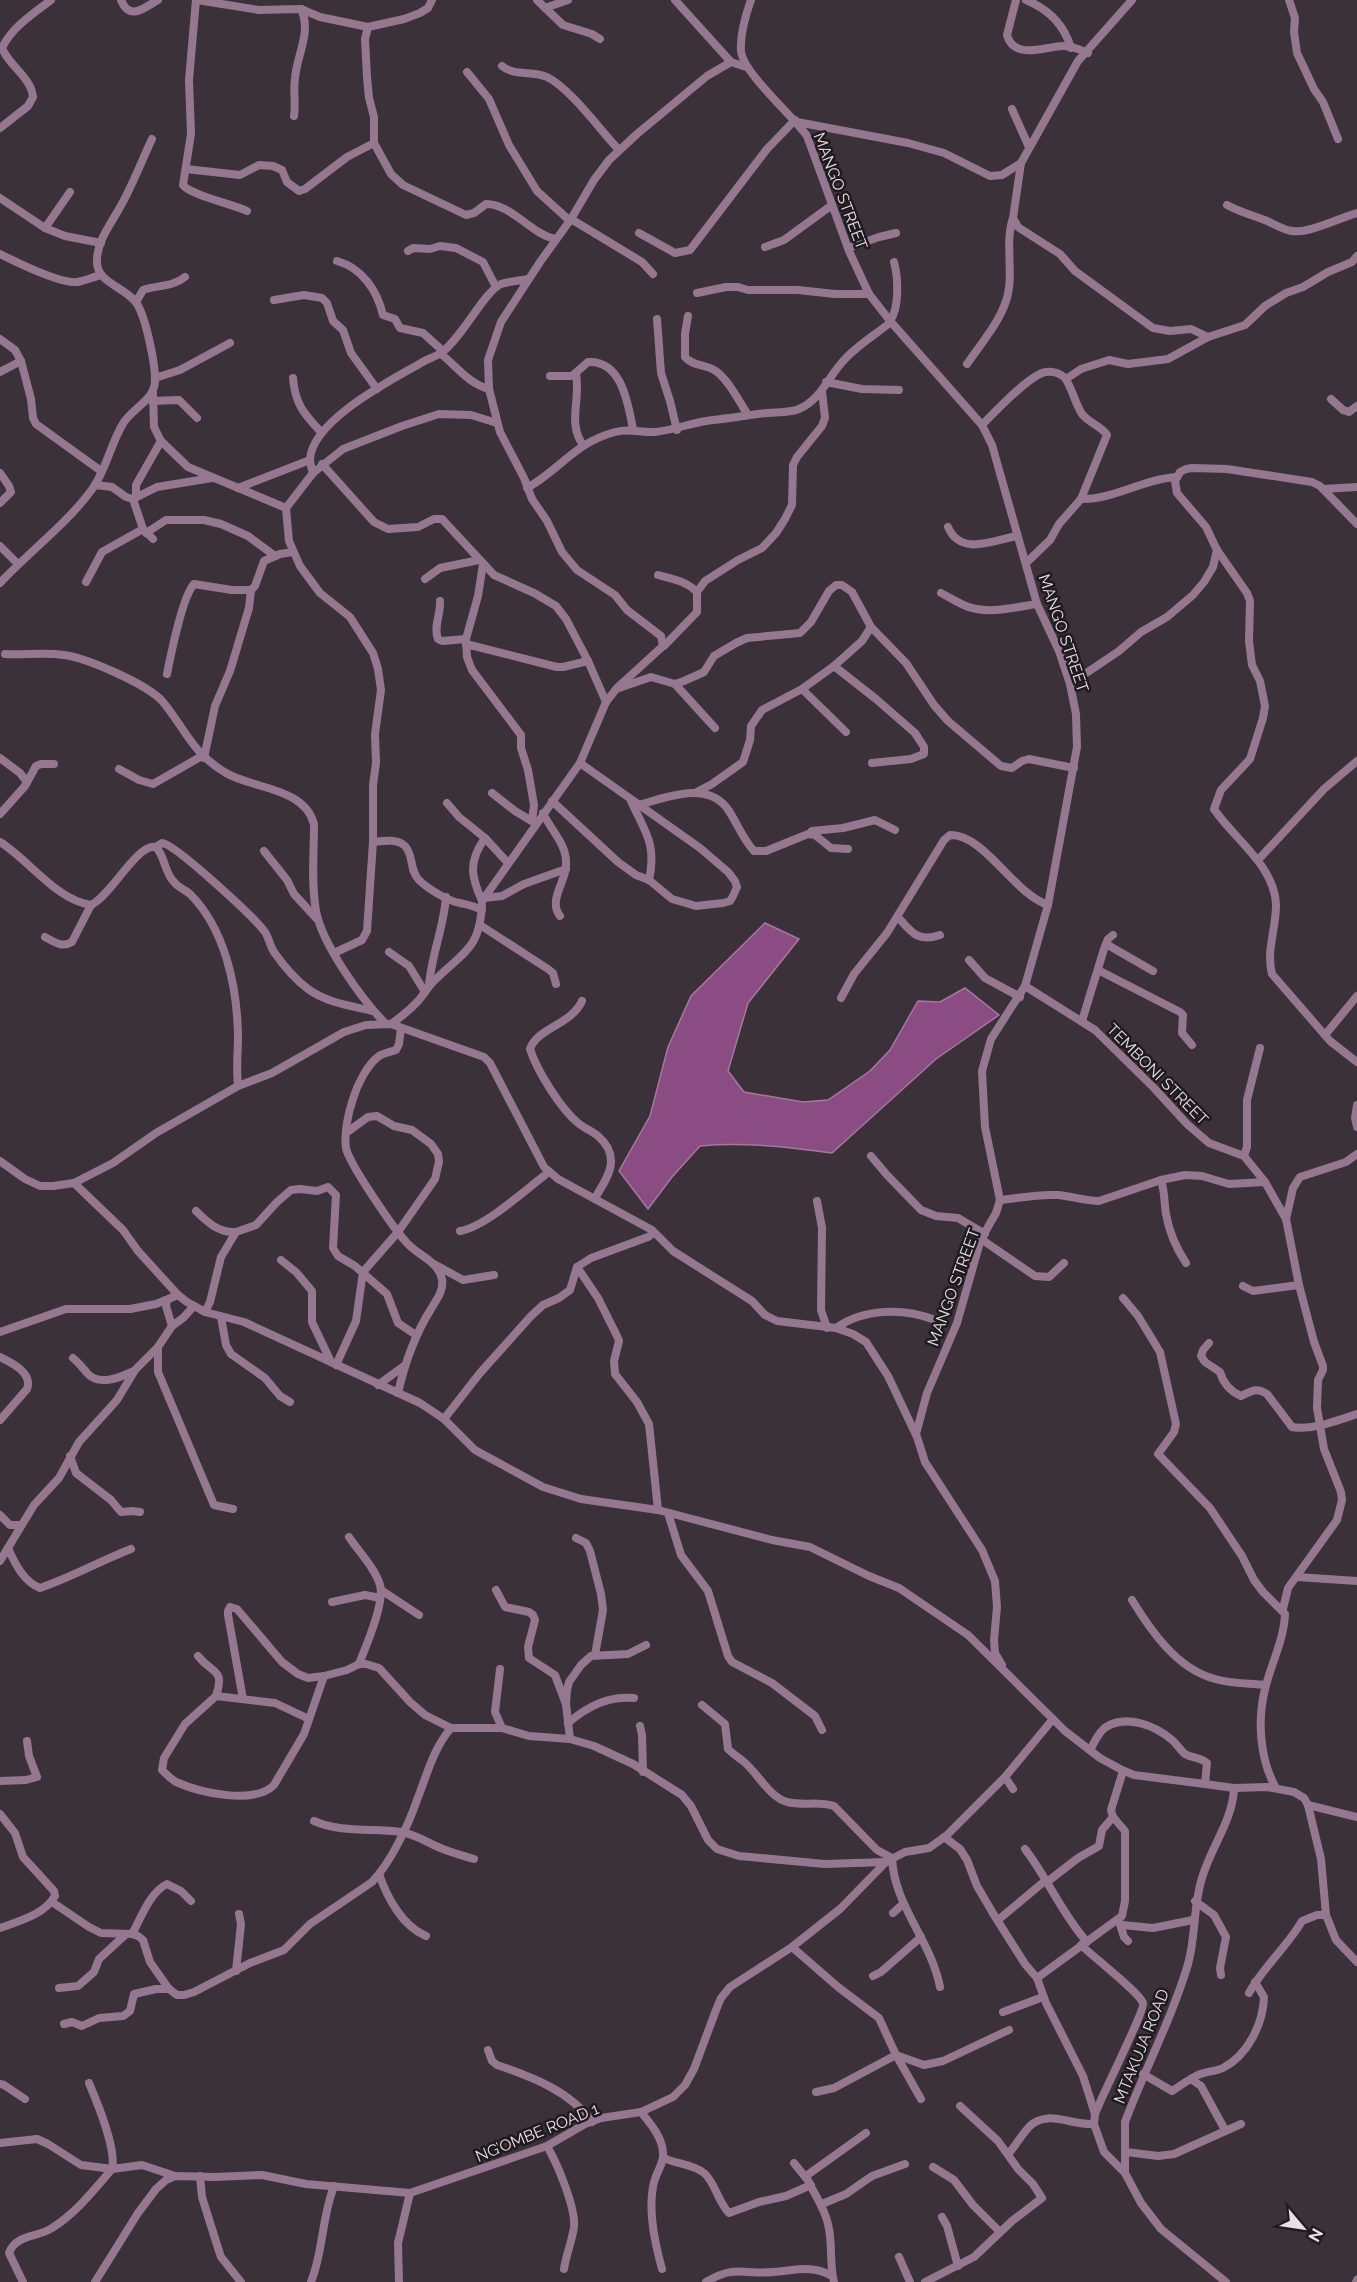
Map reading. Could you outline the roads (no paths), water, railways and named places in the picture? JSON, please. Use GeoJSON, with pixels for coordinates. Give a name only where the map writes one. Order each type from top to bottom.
{"type":"FeatureCollection","features":[{"type":"Feature","properties":{"kind":"street"},"geometry":{"type":"LineString","coordinates":[[0,128],[28,106],[33,97],[33,91],[2,53],[2,48],[6,39],[27,18],[51,0]]}},
{"type":"Feature","properties":{"kind":"street"},"geometry":{"type":"LineString","coordinates":[[121,0],[123,5],[131,11],[140,12],[158,0]]}},
{"type":"Feature","properties":{"kind":"street"},"geometry":{"type":"LineString","coordinates":[[247,212],[231,204],[197,196],[186,190],[183,185],[191,134],[189,80],[197,0],[259,10],[302,6],[320,17],[368,27],[420,13],[428,8],[432,0]]}},
{"type":"Feature","properties":{"kind":"street"},"geometry":{"type":"LineString","coordinates":[[537,0],[563,25],[592,34],[600,39]]}},
{"type":"Feature","properties":{"kind":"street"},"geometry":{"type":"LineString","coordinates":[[545,8],[568,0]]}},
{"type":"Feature","properties":{"kind":"street"},"geometry":{"type":"LineString","coordinates":[[675,0],[731,62],[746,67]]}},
{"type":"Feature","properties":{"kind":"street"},"geometry":{"type":"LineString","coordinates":[[746,67],[741,52],[751,0]]}},
{"type":"Feature","properties":{"kind":"street"},"geometry":{"type":"LineString","coordinates":[[1016,0],[1007,35],[1010,42],[1020,48],[1033,51],[1064,46],[1088,53]]}},
{"type":"Feature","properties":{"kind":"street"},"geometry":{"type":"LineString","coordinates":[[1026,0],[1060,24],[1071,48]]}},
{"type":"Feature","properties":{"kind":"street"},"geometry":{"type":"LineString","coordinates":[[967,364],[1006,301],[1009,249],[1021,163],[1078,61],[1088,53],[1132,0]]}},
{"type":"Feature","properties":{"kind":"street"},"geometry":{"type":"LineString","coordinates":[[1289,0],[1295,18]]}},
{"type":"Feature","properties":{"kind":"street"},"geometry":{"type":"LineString","coordinates":[[1298,0],[1294,32],[1297,53],[1314,89],[1323,102],[1338,139]]}},
{"type":"Feature","properties":{"kind":"street"},"geometry":{"type":"LineString","coordinates":[[294,116],[296,99],[294,82],[306,25],[302,6]]}},
{"type":"Feature","properties":{"kind":"street"},"geometry":{"type":"LineString","coordinates":[[368,27],[365,39],[369,98],[374,117],[374,143],[391,174],[410,190],[466,214],[474,213],[486,204],[498,206],[522,219],[542,234],[556,239]]}},
{"type":"Feature","properties":{"kind":"street"},"geometry":{"type":"LineString","coordinates":[[663,646],[661,636],[627,610],[615,595],[577,570],[569,562],[507,449],[497,423],[489,389],[488,360],[501,322],[609,160],[707,76],[731,62]]}},
{"type":"Feature","properties":{"kind":"street"},"geometry":{"type":"LineString","coordinates":[[502,66],[514,72],[546,76],[568,91],[619,150]]}},
{"type":"Feature","properties":{"kind":"street","name":"MANGO STREET"},"geometry":{"type":"LineString","coordinates":[[746,67],[807,136],[848,248],[869,294],[981,425],[992,445],[1037,604],[1059,651],[1070,684],[1076,714],[1077,747],[1074,768],[1048,905],[1025,986],[991,1039],[982,1071],[985,1127],[1000,1200],[996,1213],[983,1236],[957,1323],[927,1393],[916,1434]]}},
{"type":"Feature","properties":{"kind":"street"},"geometry":{"type":"LineString","coordinates":[[467,72],[489,99],[509,145],[537,191],[570,220],[642,262],[653,274]]}},
{"type":"Feature","properties":{"kind":"street"},"geometry":{"type":"LineString","coordinates":[[1012,109],[1029,147]]}},
{"type":"Feature","properties":{"kind":"street"},"geometry":{"type":"LineString","coordinates":[[639,233],[675,253],[690,250],[767,148],[796,121],[908,143],[944,153],[990,176],[1002,175],[1021,163]]}},
{"type":"Feature","properties":{"kind":"street"},"geometry":{"type":"LineString","coordinates":[[152,139],[101,243],[97,259],[101,274],[136,302],[148,337],[155,378],[152,401],[154,427],[161,441],[188,467],[286,508]]}},
{"type":"Feature","properties":{"kind":"street"},"geometry":{"type":"LineString","coordinates":[[186,169],[240,175],[259,165],[273,166],[282,170],[286,182],[300,191],[347,157],[374,143]]}},
{"type":"Feature","properties":{"kind":"street"},"geometry":{"type":"LineString","coordinates":[[45,228],[70,192]]}},
{"type":"Feature","properties":{"kind":"street"},"geometry":{"type":"LineString","coordinates":[[0,198],[45,228],[64,236],[101,243]]}},
{"type":"Feature","properties":{"kind":"street"},"geometry":{"type":"LineString","coordinates":[[765,247],[784,240],[832,205]]}},
{"type":"Feature","properties":{"kind":"street"},"geometry":{"type":"LineString","coordinates":[[1227,205],[1244,214],[1264,219],[1280,229],[1296,231],[1306,231],[1357,213]]}},
{"type":"Feature","properties":{"kind":"street"},"geometry":{"type":"LineString","coordinates":[[1013,218],[1023,232],[1060,255],[1075,271],[1153,328],[1170,331],[1191,329],[1208,337]]}},
{"type":"Feature","properties":{"kind":"street"},"geometry":{"type":"LineString","coordinates":[[848,248],[896,233]]}},
{"type":"Feature","properties":{"kind":"street"},"geometry":{"type":"LineString","coordinates":[[408,251],[413,248],[430,249],[440,246],[456,248],[483,262],[496,287]]}},
{"type":"Feature","properties":{"kind":"street"},"geometry":{"type":"LineString","coordinates":[[0,254],[20,264],[70,282],[81,282],[101,274]]}},
{"type":"Feature","properties":{"kind":"street"},"geometry":{"type":"LineString","coordinates":[[1066,379],[1081,369],[1109,360],[1128,364],[1168,359],[1208,337],[1245,325],[1265,306],[1286,293],[1303,287],[1352,261],[1357,256]]}},
{"type":"Feature","properties":{"kind":"street"},"geometry":{"type":"LineString","coordinates":[[337,261],[352,266],[362,273],[369,282],[383,315],[395,320],[398,327],[423,333],[471,382],[489,389]]}},
{"type":"Feature","properties":{"kind":"street"},"geometry":{"type":"LineString","coordinates":[[527,488],[548,475],[573,451],[614,432],[633,429],[648,432],[676,430],[710,420],[799,409],[812,401],[846,357],[891,321],[895,312],[897,285],[894,262]]}},
{"type":"Feature","properties":{"kind":"street"},"geometry":{"type":"LineString","coordinates":[[136,302],[143,290],[161,285],[173,285],[185,277]]}},
{"type":"Feature","properties":{"kind":"street"},"geometry":{"type":"LineString","coordinates":[[313,473],[310,460],[312,449],[321,432],[341,414],[377,389],[442,352],[453,342],[496,287],[528,279]]}},
{"type":"Feature","properties":{"kind":"street"},"geometry":{"type":"LineString","coordinates":[[697,293],[732,287],[748,290],[869,294]]}},
{"type":"Feature","properties":{"kind":"street"},"geometry":{"type":"LineString","coordinates":[[274,300],[293,296],[322,298],[327,303],[333,321],[343,330],[351,353],[377,389]]}},
{"type":"Feature","properties":{"kind":"street"},"geometry":{"type":"LineString","coordinates":[[688,316],[685,357],[691,363],[703,365],[721,375],[748,415]]}},
{"type":"Feature","properties":{"kind":"street"},"geometry":{"type":"LineString","coordinates":[[657,319],[661,373],[676,430]]}},
{"type":"Feature","properties":{"kind":"street"},"geometry":{"type":"LineString","coordinates":[[0,339],[15,350],[21,361],[36,424],[102,471]]}},
{"type":"Feature","properties":{"kind":"street"},"geometry":{"type":"LineString","coordinates":[[155,378],[180,370],[230,343]]}},
{"type":"Feature","properties":{"kind":"street"},"geometry":{"type":"LineString","coordinates":[[0,372],[21,361]]}},
{"type":"Feature","properties":{"kind":"street"},"geometry":{"type":"LineString","coordinates":[[550,376],[576,374],[588,362],[608,366],[624,392],[633,429]]}},
{"type":"Feature","properties":{"kind":"street"},"geometry":{"type":"LineString","coordinates":[[981,425],[1011,397],[1048,371],[1058,373],[1066,379],[1075,404],[1085,418],[1107,435],[1081,500],[1059,525],[1050,540],[1026,563]]}},
{"type":"Feature","properties":{"kind":"street"},"geometry":{"type":"LineString","coordinates":[[576,374],[578,391],[574,422],[583,446]]}},
{"type":"Feature","properties":{"kind":"street"},"geometry":{"type":"LineString","coordinates":[[293,378],[294,395],[297,401],[321,432]]}},
{"type":"Feature","properties":{"kind":"street"},"geometry":{"type":"LineString","coordinates":[[826,382],[862,389],[898,390]]}},
{"type":"Feature","properties":{"kind":"street"},"geometry":{"type":"LineString","coordinates":[[0,582],[81,503],[95,485],[124,422],[154,391]]}},
{"type":"Feature","properties":{"kind":"street"},"geometry":{"type":"LineString","coordinates":[[388,1024],[408,1012],[427,989],[463,956],[478,933],[483,899],[534,822],[580,763],[606,702],[617,688],[697,612],[697,592],[705,581],[762,548],[776,533],[792,505],[793,465],[822,426],[825,418],[822,391]]}},
{"type":"Feature","properties":{"kind":"street"},"geometry":{"type":"LineString","coordinates":[[1331,399],[1343,410],[1349,412],[1357,406]]}},
{"type":"Feature","properties":{"kind":"street"},"geometry":{"type":"LineString","coordinates":[[152,401],[179,400],[198,418]]}},
{"type":"Feature","properties":{"kind":"street"},"geometry":{"type":"LineString","coordinates":[[334,952],[366,936],[373,842],[375,734],[381,690],[373,653],[350,617],[314,587],[300,567],[286,531],[286,508],[313,473],[343,449],[439,414],[471,415],[497,423]]}},
{"type":"Feature","properties":{"kind":"street"},"geometry":{"type":"LineString","coordinates":[[153,538],[144,531],[134,498],[136,485],[161,441]]}},
{"type":"Feature","properties":{"kind":"street"},"geometry":{"type":"LineString","coordinates":[[238,488],[310,460]]}},
{"type":"Feature","properties":{"kind":"street"},"geometry":{"type":"LineString","coordinates":[[322,464],[374,522],[393,530],[418,528],[434,519],[442,519],[494,575],[556,606],[566,619],[588,661],[606,702]]}},
{"type":"Feature","properties":{"kind":"street"},"geometry":{"type":"LineString","coordinates":[[1357,524],[1323,489],[1312,482],[1227,469],[1186,469],[1177,477],[1175,488],[1178,493],[1206,527],[1217,550],[1247,593],[1250,602],[1249,641],[1252,665],[1260,681],[1264,706],[1263,718],[1250,759],[1221,790],[1214,809],[1258,860],[1274,893],[1276,905],[1269,962],[1272,974],[1325,1035],[1357,1062]]}},
{"type":"Feature","properties":{"kind":"street"},"geometry":{"type":"LineString","coordinates":[[0,473],[11,490],[10,494],[0,503]]}},
{"type":"Feature","properties":{"kind":"street"},"geometry":{"type":"LineString","coordinates":[[1081,500],[1097,499],[1159,478],[1177,477]]}},
{"type":"Feature","properties":{"kind":"street"},"geometry":{"type":"LineString","coordinates":[[95,485],[112,487],[126,497],[134,498],[157,486],[213,478]]}},
{"type":"Feature","properties":{"kind":"street"},"geometry":{"type":"LineString","coordinates":[[1323,489],[1357,487]]}},
{"type":"Feature","properties":{"kind":"street"},"geometry":{"type":"LineString","coordinates":[[86,582],[102,552],[166,520],[204,520],[221,524],[248,536],[275,556]]}},
{"type":"Feature","properties":{"kind":"street"},"geometry":{"type":"LineString","coordinates":[[948,527],[956,540],[973,546],[1017,536]]}},
{"type":"Feature","properties":{"kind":"street"},"geometry":{"type":"LineString","coordinates":[[0,546],[18,564]]}},
{"type":"Feature","properties":{"kind":"street"},"geometry":{"type":"LineString","coordinates":[[1070,684],[1119,651],[1141,632],[1167,616],[1193,595],[1204,582],[1212,567],[1217,550]]}},
{"type":"Feature","properties":{"kind":"street"},"geometry":{"type":"LineString","coordinates":[[119,769],[139,780],[153,784],[203,757],[215,706],[230,671],[249,608],[251,590],[255,586],[264,561],[293,552]]}},
{"type":"Feature","properties":{"kind":"street"},"geometry":{"type":"LineString","coordinates":[[425,579],[440,567],[481,562]]}},
{"type":"Feature","properties":{"kind":"street"},"geometry":{"type":"LineString","coordinates":[[481,562],[478,596],[466,642],[467,657],[472,670],[521,735],[521,748],[528,770],[534,805],[534,822]]}},
{"type":"Feature","properties":{"kind":"street"},"geometry":{"type":"LineString","coordinates":[[658,575],[689,584],[697,592]]}},
{"type":"Feature","properties":{"kind":"street"},"geometry":{"type":"LineString","coordinates":[[167,674],[186,601],[190,588],[194,584],[232,590],[251,590]]}},
{"type":"Feature","properties":{"kind":"street"},"geometry":{"type":"LineString","coordinates":[[675,684],[704,672],[714,656],[747,638],[800,633],[811,622],[829,591],[836,585],[842,585],[849,587],[870,627],[906,663],[934,705],[1001,766],[1012,768],[1029,759],[1074,768]]}},
{"type":"Feature","properties":{"kind":"street"},"geometry":{"type":"LineString","coordinates":[[941,593],[967,607],[981,610],[1037,604]]}},
{"type":"Feature","properties":{"kind":"street"},"geometry":{"type":"LineString","coordinates":[[440,601],[441,609],[436,629],[438,639],[441,641],[466,642],[563,667],[588,661]]}},
{"type":"Feature","properties":{"kind":"street"},"geometry":{"type":"LineString","coordinates":[[695,793],[712,784],[742,762],[750,740],[751,726],[762,710],[802,689],[834,666],[862,641],[870,627]]}},
{"type":"Feature","properties":{"kind":"street"},"geometry":{"type":"LineString","coordinates":[[5,654],[63,654],[138,684],[161,700],[191,744],[203,757],[227,774],[290,797],[301,805],[312,818],[315,898],[319,922]]}},
{"type":"Feature","properties":{"kind":"street"},"geometry":{"type":"LineString","coordinates":[[834,666],[915,733],[924,747],[924,754],[911,759],[872,763]]}},
{"type":"Feature","properties":{"kind":"street"},"geometry":{"type":"LineString","coordinates":[[617,688],[651,677],[675,684],[715,728]]}},
{"type":"Feature","properties":{"kind":"street"},"geometry":{"type":"LineString","coordinates":[[802,689],[846,732]]}},
{"type":"Feature","properties":{"kind":"street"},"geometry":{"type":"LineString","coordinates":[[0,758],[20,773],[27,782]]}},
{"type":"Feature","properties":{"kind":"street"},"geometry":{"type":"LineString","coordinates":[[1258,860],[1324,789],[1357,761]]}},
{"type":"Feature","properties":{"kind":"street"},"geometry":{"type":"LineString","coordinates":[[552,801],[618,862],[636,875],[649,880],[672,899],[696,906],[730,901],[736,887],[728,872],[700,848],[580,763]]}},
{"type":"Feature","properties":{"kind":"street"},"geometry":{"type":"LineString","coordinates":[[0,814],[27,782],[36,766],[54,764]]}},
{"type":"Feature","properties":{"kind":"street"},"geometry":{"type":"LineString","coordinates":[[492,793],[534,822]]}},
{"type":"Feature","properties":{"kind":"street"},"geometry":{"type":"LineString","coordinates":[[635,803],[674,795],[706,794],[720,801],[728,809],[754,851],[776,848],[808,834],[814,835],[831,848],[848,849]]}},
{"type":"Feature","properties":{"kind":"street"},"geometry":{"type":"LineString","coordinates":[[447,803],[508,863]]}},
{"type":"Feature","properties":{"kind":"street"},"geometry":{"type":"LineString","coordinates":[[635,803],[650,841],[652,865],[649,880]]}},
{"type":"Feature","properties":{"kind":"street"},"geometry":{"type":"LineString","coordinates":[[543,813],[564,849],[566,869],[555,902],[555,910],[560,916]]}},
{"type":"Feature","properties":{"kind":"street"},"geometry":{"type":"LineString","coordinates":[[812,831],[843,828],[875,820],[895,830]]}},
{"type":"Feature","properties":{"kind":"street"},"geometry":{"type":"LineString","coordinates":[[841,998],[854,974],[898,917],[944,840],[950,835],[958,834],[987,853],[1021,888],[1039,902],[1048,905]]}},
{"type":"Feature","properties":{"kind":"street"},"geometry":{"type":"LineString","coordinates":[[483,899],[473,880],[472,871],[477,849],[485,838]]}},
{"type":"Feature","properties":{"kind":"street"},"geometry":{"type":"LineString","coordinates":[[0,842],[23,858],[57,889],[82,903],[91,905]]}},
{"type":"Feature","properties":{"kind":"street"},"geometry":{"type":"LineString","coordinates":[[373,842],[398,842],[406,846],[413,872],[419,880],[446,897],[482,910]]}},
{"type":"Feature","properties":{"kind":"street"},"geometry":{"type":"LineString","coordinates":[[45,937],[60,945],[72,942],[91,905],[111,890],[140,853],[146,848],[165,843],[200,869],[266,933],[274,952],[307,988],[320,997],[373,1011]]}},
{"type":"Feature","properties":{"kind":"street"},"geometry":{"type":"LineString","coordinates":[[156,847],[163,857],[166,870],[175,883],[189,892],[208,916],[228,963],[236,1002],[238,1086]]}},
{"type":"Feature","properties":{"kind":"street"},"geometry":{"type":"LineString","coordinates":[[264,851],[277,865],[294,894],[319,922],[334,952],[373,1011],[388,1024]]}},
{"type":"Feature","properties":{"kind":"street"},"geometry":{"type":"LineString","coordinates":[[483,899],[502,896],[524,884],[566,869]]}},
{"type":"Feature","properties":{"kind":"street"},"geometry":{"type":"LineString","coordinates":[[427,989],[446,897]]}},
{"type":"Feature","properties":{"kind":"street"},"geometry":{"type":"LineString","coordinates":[[898,917],[915,936],[921,938],[940,935]]}},
{"type":"Feature","properties":{"kind":"street"},"geometry":{"type":"LineString","coordinates":[[480,925],[548,969],[553,973],[556,984]]}},
{"type":"Feature","properties":{"kind":"street"},"geometry":{"type":"LineString","coordinates":[[1082,1021],[1106,944],[1113,935]]}},
{"type":"Feature","properties":{"kind":"street"},"geometry":{"type":"LineString","coordinates":[[1106,944],[1153,971]]}},
{"type":"Feature","properties":{"kind":"street"},"geometry":{"type":"LineString","coordinates":[[389,952],[410,966],[427,989]]}},
{"type":"Feature","properties":{"kind":"street"},"geometry":{"type":"LineString","coordinates":[[969,960],[985,978],[1020,997]]}},
{"type":"Feature","properties":{"kind":"street"},"geometry":{"type":"LineString","coordinates":[[1098,970],[1180,1012],[1183,1015],[1182,1033],[1192,1045]]}},
{"type":"Feature","properties":{"kind":"street","name":"TEMBONI STREET"},"geometry":{"type":"LineString","coordinates":[[1025,986],[1082,1021],[1108,1041],[1209,1143],[1244,1156]]}},
{"type":"Feature","properties":{"kind":"street"},"geometry":{"type":"LineString","coordinates":[[1325,1035],[1357,996]]}},
{"type":"Feature","properties":{"kind":"street"},"geometry":{"type":"LineString","coordinates":[[582,1001],[578,1011],[540,1036],[531,1044],[530,1049],[551,1090],[579,1124],[596,1134],[609,1150],[610,1174],[595,1198]]}},
{"type":"Feature","properties":{"kind":"street"},"geometry":{"type":"LineString","coordinates":[[0,1161],[25,1179],[40,1186],[74,1183],[113,1163],[156,1133],[238,1086],[288,1064],[344,1032],[366,1025],[388,1024],[476,1054],[490,1063],[544,1167],[558,1179],[654,1233],[673,1251],[752,1301],[765,1315],[777,1321],[836,1328],[866,1342],[888,1376],[916,1434],[925,1462],[982,1550],[995,1581],[997,1607],[995,1653],[1006,1671]]}},
{"type":"Feature","properties":{"kind":"street"},"geometry":{"type":"LineString","coordinates":[[401,1028],[396,1050],[380,1055],[374,1060],[356,1089],[346,1133],[346,1149],[351,1161],[408,1245],[434,1264],[463,1280],[494,1275]]}},
{"type":"Feature","properties":{"kind":"street"},"geometry":{"type":"LineString","coordinates":[[1260,1048],[1247,1100],[1247,1147],[1244,1156],[1265,1182],[1286,1219],[1299,1285],[1314,1342],[1323,1365],[1318,1380],[1317,1394],[1320,1424],[1324,1449],[1342,1500],[1337,1520],[1288,1588],[1283,1609]]}},
{"type":"Feature","properties":{"kind":"street"},"geometry":{"type":"LineString","coordinates":[[1357,1105],[1355,1118],[1357,1127]]}},
{"type":"Feature","properties":{"kind":"street"},"geometry":{"type":"LineString","coordinates":[[333,1364],[356,1321],[363,1272],[398,1232],[435,1179],[439,1162],[436,1149],[412,1130],[394,1126],[373,1115],[346,1133]]}},
{"type":"Feature","properties":{"kind":"street"},"geometry":{"type":"LineString","coordinates":[[1286,1219],[1293,1188],[1300,1177],[1346,1162],[1357,1154]]}},
{"type":"Feature","properties":{"kind":"street"},"geometry":{"type":"LineString","coordinates":[[871,1156],[921,1210],[936,1216],[958,1218],[1035,1276],[1049,1277],[1064,1263]]}},
{"type":"Feature","properties":{"kind":"street"},"geometry":{"type":"LineString","coordinates":[[460,1231],[468,1230],[495,1213],[549,1172]]}},
{"type":"Feature","properties":{"kind":"street"},"geometry":{"type":"LineString","coordinates":[[1000,1200],[1047,1195],[1100,1201],[1161,1180],[1185,1175],[1202,1176],[1229,1184],[1265,1182]]}},
{"type":"Feature","properties":{"kind":"street"},"geometry":{"type":"LineString","coordinates":[[1161,1180],[1165,1191],[1166,1214],[1172,1237],[1186,1263]]}},
{"type":"Feature","properties":{"kind":"street"},"geometry":{"type":"LineString","coordinates":[[74,1183],[123,1230],[138,1251],[178,1295],[194,1306],[205,1312],[244,1322],[427,1407],[444,1419],[475,1450],[543,1487],[581,1499],[668,1512],[772,1540],[810,1547],[906,1593],[968,1635],[1053,1719],[1090,1750],[1124,1771],[1134,1775],[1234,1788],[1276,1788],[1294,1792],[1304,1798],[1308,1805],[1321,1859],[1326,1915],[1336,1940],[1357,1962]]}},
{"type":"Feature","properties":{"kind":"street"},"geometry":{"type":"LineString","coordinates":[[196,1211],[218,1230],[226,1233],[236,1232],[256,1225],[277,1202],[291,1191],[300,1189],[317,1191],[328,1187],[336,1195],[333,1248],[338,1256],[363,1272],[387,1294],[398,1323],[416,1335]]}},
{"type":"Feature","properties":{"kind":"street"},"geometry":{"type":"LineString","coordinates":[[817,1202],[822,1228],[821,1310],[826,1328]]}},
{"type":"Feature","properties":{"kind":"street"},"geometry":{"type":"LineString","coordinates":[[205,1312],[210,1302],[221,1257],[236,1232]]}},
{"type":"Feature","properties":{"kind":"street"},"geometry":{"type":"LineString","coordinates":[[444,1419],[480,1373],[531,1316],[543,1305],[570,1290],[577,1267],[591,1258],[654,1233]]}},
{"type":"Feature","properties":{"kind":"street"},"geometry":{"type":"LineString","coordinates":[[281,1260],[296,1272],[312,1291],[312,1322],[333,1364]]}},
{"type":"Feature","properties":{"kind":"street"},"geometry":{"type":"LineString","coordinates":[[398,1393],[404,1366],[416,1335],[442,1288],[442,1279],[434,1264]]}},
{"type":"Feature","properties":{"kind":"street"},"geometry":{"type":"LineString","coordinates":[[577,1267],[595,1292],[619,1341],[614,1361],[615,1374],[637,1402],[649,1424],[658,1510]]}},
{"type":"Feature","properties":{"kind":"street"},"geometry":{"type":"LineString","coordinates":[[1243,1286],[1253,1291],[1299,1285]]}},
{"type":"Feature","properties":{"kind":"street"},"geometry":{"type":"LineString","coordinates":[[0,1332],[66,1309],[130,1309],[178,1295]]}},
{"type":"Feature","properties":{"kind":"street"},"geometry":{"type":"LineString","coordinates":[[1124,1298],[1160,1352],[1176,1424],[1174,1432],[1158,1454],[1210,1508],[1242,1556],[1254,1580],[1263,1592],[1283,1609],[1285,1614],[1285,1621],[1266,1685],[1261,1729],[1266,1767],[1276,1788]]}},
{"type":"Feature","properties":{"kind":"street"},"geometry":{"type":"LineString","coordinates":[[167,1300],[166,1306],[172,1326]]}},
{"type":"Feature","properties":{"kind":"street"},"geometry":{"type":"LineString","coordinates":[[0,1561],[34,1505],[59,1478],[79,1442],[117,1400],[135,1370],[158,1347],[172,1326],[194,1306]]}},
{"type":"Feature","properties":{"kind":"street"},"geometry":{"type":"LineString","coordinates":[[836,1328],[850,1318],[894,1312],[917,1314],[935,1320]]}},
{"type":"Feature","properties":{"kind":"street"},"geometry":{"type":"LineString","coordinates":[[222,1317],[226,1345],[231,1354],[265,1378],[280,1396],[290,1402]]}},
{"type":"Feature","properties":{"kind":"street"},"geometry":{"type":"LineString","coordinates":[[1209,1343],[1203,1350],[1202,1359],[1220,1372],[1222,1379],[1241,1396],[1252,1390],[1261,1391],[1267,1395],[1292,1427],[1320,1424],[1357,1414]]}},
{"type":"Feature","properties":{"kind":"street"},"geometry":{"type":"LineString","coordinates":[[158,1347],[158,1372],[214,1505],[232,1509]]}},
{"type":"Feature","properties":{"kind":"street"},"geometry":{"type":"LineString","coordinates":[[0,1357],[20,1370],[29,1383],[27,1389],[0,1420]]}},
{"type":"Feature","properties":{"kind":"street"},"geometry":{"type":"LineString","coordinates":[[73,1358],[84,1367],[87,1374],[96,1379],[119,1378],[135,1370]]}},
{"type":"Feature","properties":{"kind":"street"},"geometry":{"type":"LineString","coordinates":[[378,1385],[404,1366]]}},
{"type":"Feature","properties":{"kind":"street"},"geometry":{"type":"LineString","coordinates":[[70,1456],[75,1473],[111,1500],[121,1512],[140,1512]]}},
{"type":"Feature","properties":{"kind":"street"},"geometry":{"type":"LineString","coordinates":[[668,1512],[681,1555],[708,1591],[728,1656],[732,1662],[772,1683],[815,1716],[822,1730]]}},
{"type":"Feature","properties":{"kind":"street"},"geometry":{"type":"LineString","coordinates":[[0,1515],[10,1525],[20,1525]]}},
{"type":"Feature","properties":{"kind":"street"},"geometry":{"type":"LineString","coordinates":[[349,1538],[373,1570],[381,1594],[378,1610],[359,1664]]}},
{"type":"Feature","properties":{"kind":"street"},"geometry":{"type":"LineString","coordinates":[[576,1538],[586,1544],[590,1551],[603,1602],[602,1623],[595,1655]]}},
{"type":"Feature","properties":{"kind":"street"},"geometry":{"type":"LineString","coordinates":[[8,1548],[20,1572],[40,1588],[89,1569],[131,1549]]}},
{"type":"Feature","properties":{"kind":"street"},"geometry":{"type":"LineString","coordinates":[[1297,1577],[1357,1581]]}},
{"type":"Feature","properties":{"kind":"street"},"geometry":{"type":"LineString","coordinates":[[496,1590],[505,1607],[533,1615],[535,1620],[528,1647],[529,1658],[555,1675],[566,1704]]}},
{"type":"Feature","properties":{"kind":"street"},"geometry":{"type":"LineString","coordinates":[[332,1602],[381,1594],[419,1615]]}},
{"type":"Feature","properties":{"kind":"street"},"geometry":{"type":"LineString","coordinates":[[1132,1600],[1173,1654],[1195,1670],[1212,1679],[1224,1682],[1266,1685]]}},
{"type":"Feature","properties":{"kind":"street"},"geometry":{"type":"LineString","coordinates":[[243,1699],[228,1615],[231,1607],[237,1609],[289,1669],[308,1678],[347,1670],[359,1664],[379,1668],[417,1708],[450,1728],[502,1728],[529,1736],[570,1739],[594,1746],[633,1764],[682,1795],[691,1806],[708,1840],[717,1849],[739,1856],[825,1864],[889,1860]]}},
{"type":"Feature","properties":{"kind":"street"},"geometry":{"type":"LineString","coordinates":[[570,1739],[566,1704],[569,1682],[587,1658],[595,1655],[627,1654],[646,1645]]}},
{"type":"Feature","properties":{"kind":"street"},"geometry":{"type":"LineString","coordinates":[[198,1656],[220,1677],[221,1682],[216,1696],[185,1724],[168,1750],[162,1770],[174,1781],[226,1795],[261,1795],[274,1785],[304,1734],[324,1676]]}},
{"type":"Feature","properties":{"kind":"street"},"geometry":{"type":"LineString","coordinates":[[500,1669],[495,1712],[502,1728]]}},
{"type":"Feature","properties":{"kind":"street"},"geometry":{"type":"LineString","coordinates":[[216,1696],[276,1703],[309,1719]]}},
{"type":"Feature","properties":{"kind":"street"},"geometry":{"type":"LineString","coordinates":[[568,1723],[585,1709],[596,1704],[616,1698],[634,1698]]}},
{"type":"Feature","properties":{"kind":"street"},"geometry":{"type":"LineString","coordinates":[[702,1704],[725,1724],[728,1749],[777,1796],[784,1801],[798,1804],[825,1803],[834,1806],[889,1860],[903,1904],[936,1968],[940,1986]]}},
{"type":"Feature","properties":{"kind":"street","name":"NG’OMBE ROAD 1"},"geometry":{"type":"LineString","coordinates":[[0,2143],[37,2139],[81,2165],[112,2169],[142,2164],[175,2175],[262,2175],[306,2184],[410,2193],[547,2146],[592,2122],[641,2112],[660,2105],[674,2097],[685,2085],[694,2068],[721,1998],[730,1987],[792,1947],[840,1910],[889,1860],[905,1852],[929,1848],[944,1837],[1005,1777],[1053,1719]]}},
{"type":"Feature","properties":{"kind":"street"},"geometry":{"type":"LineString","coordinates":[[1090,1750],[1104,1728],[1123,1722],[1144,1724],[1172,1740],[1186,1754],[1201,1758],[1207,1763],[1206,1784]]}},
{"type":"Feature","properties":{"kind":"street"},"geometry":{"type":"LineString","coordinates":[[640,1726],[643,1772]]}},
{"type":"Feature","properties":{"kind":"street"},"geometry":{"type":"LineString","coordinates":[[51,1902],[101,1933],[129,1934],[143,1940],[150,1962],[169,1989],[177,1995],[194,1992],[250,1963],[284,1950],[310,1924],[363,1888],[379,1874],[403,1832],[417,1801],[435,1750],[450,1728]]}},
{"type":"Feature","properties":{"kind":"street"},"geometry":{"type":"LineString","coordinates":[[0,1781],[37,1778],[28,1756],[27,1741]]}},
{"type":"Feature","properties":{"kind":"street"},"geometry":{"type":"LineString","coordinates":[[1124,1771],[1111,1810],[1113,1817],[1125,1831],[1125,1909],[1120,1922],[1124,1937],[1128,1941]]}},
{"type":"Feature","properties":{"kind":"street"},"geometry":{"type":"LineString","coordinates":[[1005,1777],[1013,1789]]}},
{"type":"Feature","properties":{"kind":"street","name":"MTAKUJA ROAD"},"geometry":{"type":"LineString","coordinates":[[1125,2173],[1125,2122],[1189,1962],[1196,1901],[1210,1853],[1233,1805],[1234,1788]]}},
{"type":"Feature","properties":{"kind":"street"},"geometry":{"type":"LineString","coordinates":[[1308,1805],[1357,1817]]}},
{"type":"Feature","properties":{"kind":"street"},"geometry":{"type":"LineString","coordinates":[[0,1816],[10,1824],[23,1857],[54,1891],[55,1896],[51,1902],[25,1920],[0,1928]]}},
{"type":"Feature","properties":{"kind":"street"},"geometry":{"type":"LineString","coordinates":[[998,1920],[1046,1881],[1099,1846],[1102,1830],[1113,1817]]}},
{"type":"Feature","properties":{"kind":"street"},"geometry":{"type":"LineString","coordinates":[[314,1821],[349,1829],[403,1832],[474,1859]]}},
{"type":"Feature","properties":{"kind":"street"},"geometry":{"type":"LineString","coordinates":[[944,1837],[960,1850],[967,1860],[977,1886],[1025,1965],[1037,1978],[1043,1997],[1083,2076],[1095,2114]]}},
{"type":"Feature","properties":{"kind":"street"},"geometry":{"type":"LineString","coordinates":[[1025,1849],[1084,1944],[1143,2003],[1143,2009],[1134,2031],[1104,2089],[1095,2114],[1094,2124],[1104,2152],[1125,2173],[1141,2203],[1161,2229],[1226,2282]]}},
{"type":"Feature","properties":{"kind":"street"},"geometry":{"type":"LineString","coordinates":[[379,1874],[386,1894],[417,1932],[426,1936]]}},
{"type":"Feature","properties":{"kind":"street"},"geometry":{"type":"LineString","coordinates":[[59,1988],[78,1986],[94,1972],[99,1959],[129,1934],[148,1903],[162,1887],[167,1884],[174,1887],[191,1901]]}},
{"type":"Feature","properties":{"kind":"street"},"geometry":{"type":"LineString","coordinates":[[1196,1901],[1214,1916],[1226,1938],[1220,1968],[1221,1975]]}},
{"type":"Feature","properties":{"kind":"street"},"geometry":{"type":"LineString","coordinates":[[893,1913],[903,1904]]}},
{"type":"Feature","properties":{"kind":"street"},"geometry":{"type":"LineString","coordinates":[[236,1971],[241,1924],[239,1914]]}},
{"type":"Feature","properties":{"kind":"street"},"geometry":{"type":"LineString","coordinates":[[1249,1993],[1302,1921],[1317,1915],[1326,1915]]}},
{"type":"Feature","properties":{"kind":"street"},"geometry":{"type":"LineString","coordinates":[[1037,1978],[1084,1944],[1120,1922],[1146,1928],[1193,1920]]}},
{"type":"Feature","properties":{"kind":"street"},"geometry":{"type":"LineString","coordinates":[[873,1976],[881,1972],[921,1937]]}},
{"type":"Feature","properties":{"kind":"street"},"geometry":{"type":"LineString","coordinates":[[792,1947],[879,2018],[921,2100]]}},
{"type":"Feature","properties":{"kind":"street"},"geometry":{"type":"LineString","coordinates":[[1143,2074],[1169,2090],[1191,2079],[1224,2068],[1255,2035],[1260,2025],[1264,1997],[1255,1982]]}},
{"type":"Feature","properties":{"kind":"street"},"geometry":{"type":"LineString","coordinates":[[64,2024],[72,2022],[81,2026],[99,2018],[123,2016],[130,2011],[134,1994],[156,1989],[169,1989]]}},
{"type":"Feature","properties":{"kind":"street"},"geometry":{"type":"LineString","coordinates":[[1003,2012],[1043,1997]]}},
{"type":"Feature","properties":{"kind":"street"},"geometry":{"type":"LineString","coordinates":[[816,2092],[834,2088],[896,2055],[929,2065],[943,2061],[1009,2030]]}},
{"type":"Feature","properties":{"kind":"street"},"geometry":{"type":"LineString","coordinates":[[488,2050],[492,2061],[497,2066],[538,2081],[564,2094],[584,2111],[592,2122]]}},
{"type":"Feature","properties":{"kind":"street"},"geometry":{"type":"LineString","coordinates":[[1191,2079],[1202,2086],[1225,2130]]}},
{"type":"Feature","properties":{"kind":"street"},"geometry":{"type":"LineString","coordinates":[[23,2282],[9,2253],[11,2248],[22,2238],[50,2230],[70,2215],[112,2169],[114,2160],[112,2149],[100,2108],[89,2083]]}},
{"type":"Feature","properties":{"kind":"street"},"geometry":{"type":"LineString","coordinates":[[0,2084],[25,2099]]}},
{"type":"Feature","properties":{"kind":"street"},"geometry":{"type":"LineString","coordinates":[[925,2282],[974,2257],[1000,2232],[1042,2198],[1033,2184],[1018,2169],[1009,2153],[960,2106]]}},
{"type":"Feature","properties":{"kind":"street"},"geometry":{"type":"LineString","coordinates":[[641,2112],[659,2138],[664,2158],[656,2173],[651,2201],[652,2221],[662,2269]]}},
{"type":"Feature","properties":{"kind":"street"},"geometry":{"type":"LineString","coordinates":[[1009,2153],[1030,2126],[1043,2118],[1094,2124]]}},
{"type":"Feature","properties":{"kind":"street"},"geometry":{"type":"LineString","coordinates":[[1126,2152],[1158,2156],[1174,2154],[1241,2124]]}},
{"type":"Feature","properties":{"kind":"street"},"geometry":{"type":"LineString","coordinates":[[806,2178],[866,2133]]}},
{"type":"Feature","properties":{"kind":"street"},"geometry":{"type":"LineString","coordinates":[[547,2146],[557,2163],[573,2218],[574,2228],[564,2270]]}},
{"type":"Feature","properties":{"kind":"street"},"geometry":{"type":"LineString","coordinates":[[664,2158],[692,2167],[706,2175],[729,2213],[765,2200],[786,2196],[811,2185]]}},
{"type":"Feature","properties":{"kind":"street"},"geometry":{"type":"LineString","coordinates":[[794,2163],[822,2204],[832,2248],[833,2279]]}},
{"type":"Feature","properties":{"kind":"street"},"geometry":{"type":"LineString","coordinates":[[822,2204],[846,2194],[872,2176],[905,2164]]}},
{"type":"Feature","properties":{"kind":"street"},"geometry":{"type":"LineString","coordinates":[[933,2167],[954,2180],[972,2205],[1000,2232]]}},
{"type":"Feature","properties":{"kind":"street"},"geometry":{"type":"LineString","coordinates":[[95,2282],[138,2213],[156,2189],[175,2175]]}},
{"type":"Feature","properties":{"kind":"street"},"geometry":{"type":"LineString","coordinates":[[200,2176],[202,2197],[221,2257],[241,2282]]}},
{"type":"Feature","properties":{"kind":"street"},"geometry":{"type":"LineString","coordinates":[[311,2282],[320,2257],[325,2211],[334,2186]]}},
{"type":"Feature","properties":{"kind":"street"},"geometry":{"type":"LineString","coordinates":[[399,2282],[398,2243],[410,2193]]}},
{"type":"Feature","properties":{"kind":"street"},"geometry":{"type":"LineString","coordinates":[[942,2217],[947,2226],[958,2266]]}},
{"type":"Feature","properties":{"kind":"street"},"geometry":{"type":"LineString","coordinates":[[898,2257],[910,2282]]}},
{"type":"Feature","properties":{"kind":"street"},"geometry":{"type":"LineString","coordinates":[[706,2282],[736,2270],[772,2273],[810,2268],[825,2271],[833,2279]]}}]}
